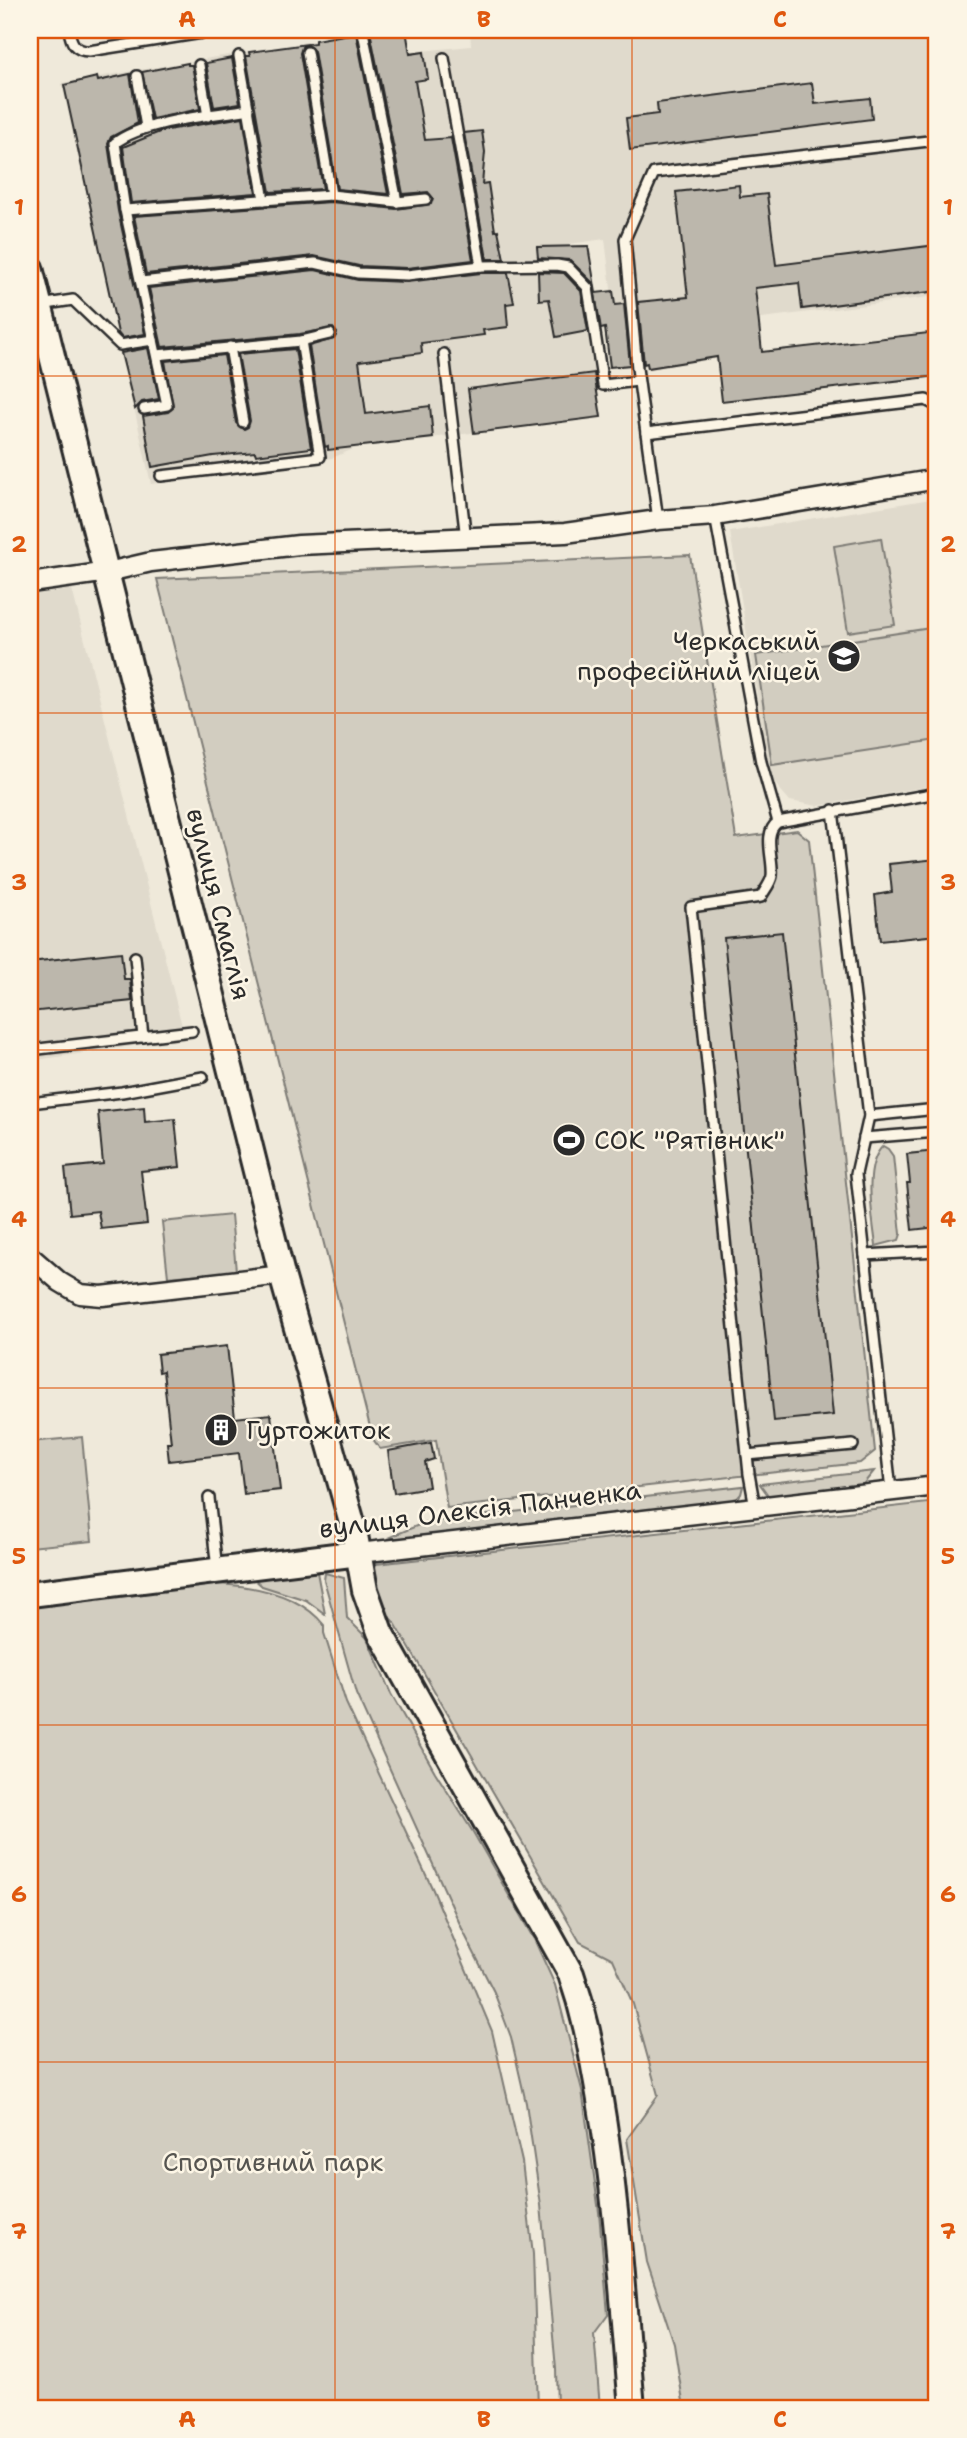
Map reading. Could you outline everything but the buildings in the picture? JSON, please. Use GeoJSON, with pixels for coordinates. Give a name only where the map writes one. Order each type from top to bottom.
{"type":"FeatureCollection","features":[{"type":"Feature","properties":{"kind":"street","name":"вулиця Смаглія"},"geometry":{"type":"LineString","coordinates":[[30,268],[34,306],[108,572],[153,765],[282,1275],[359,1553],[365,1590],[380,1632],[571,1975],[584,2012],[608,2148],[632,2408]]}},
{"type":"Feature","properties":{"kind":"street"},"geometry":{"type":"LineString","coordinates":[[30,583],[108,572],[151,562],[299,545],[565,533],[658,520],[715,516],[937,479]]}},
{"type":"Feature","properties":{"kind":"street"},"geometry":{"type":"LineString","coordinates":[[30,1256],[60,1282],[80,1294],[102,1296],[282,1275]]}},
{"type":"Feature","properties":{"kind":"street","name":"вулиця Олексія Панченка"},"geometry":{"type":"LineString","coordinates":[[30,1594],[937,1486]]}},
{"type":"Feature","properties":{"kind":"lane"},"geometry":{"type":"LineString","coordinates":[[69,30],[72,43],[77,48],[89,51],[221,30]]}},
{"type":"Feature","properties":{"kind":"lane"},"geometry":{"type":"LineString","coordinates":[[363,32],[397,202]]}},
{"type":"Feature","properties":{"kind":"lane"},"geometry":{"type":"LineString","coordinates":[[307,52],[331,195]]}},
{"type":"Feature","properties":{"kind":"lane"},"geometry":{"type":"LineString","coordinates":[[239,56],[264,200]]}},
{"type":"Feature","properties":{"kind":"lane"},"geometry":{"type":"LineString","coordinates":[[444,58],[481,266]]}},
{"type":"Feature","properties":{"kind":"lane"},"geometry":{"type":"LineString","coordinates":[[199,65],[208,116]]}},
{"type":"Feature","properties":{"kind":"lane"},"geometry":{"type":"LineString","coordinates":[[137,76],[146,127]]}},
{"type":"Feature","properties":{"kind":"lane"},"geometry":{"type":"LineString","coordinates":[[144,409],[167,405],[125,210],[115,143],[146,127],[249,109]]}},
{"type":"Feature","properties":{"kind":"lane"},"geometry":{"type":"LineString","coordinates":[[658,520],[638,381],[625,239],[654,173],[937,140]]}},
{"type":"Feature","properties":{"kind":"lane"},"geometry":{"type":"LineString","coordinates":[[125,210],[331,195],[397,202],[426,199]]}},
{"type":"Feature","properties":{"kind":"lane"},"geometry":{"type":"LineString","coordinates":[[141,282],[315,262],[358,272],[407,275],[481,266],[568,267],[588,288],[603,385],[638,381]]}},
{"type":"Feature","properties":{"kind":"lane"},"geometry":{"type":"LineString","coordinates":[[34,306],[73,300],[120,345],[153,340]]}},
{"type":"Feature","properties":{"kind":"lane"},"geometry":{"type":"LineString","coordinates":[[157,355],[301,341],[330,334]]}},
{"type":"Feature","properties":{"kind":"lane"},"geometry":{"type":"LineString","coordinates":[[161,475],[320,457],[301,341]]}},
{"type":"Feature","properties":{"kind":"lane"},"geometry":{"type":"LineString","coordinates":[[230,347],[243,422]]}},
{"type":"Feature","properties":{"kind":"lane"},"geometry":{"type":"LineString","coordinates":[[444,354],[466,539]]}},
{"type":"Feature","properties":{"kind":"lane"},"geometry":{"type":"LineString","coordinates":[[646,433],[926,400],[937,406]]}},
{"type":"Feature","properties":{"kind":"lane"},"geometry":{"type":"LineString","coordinates":[[715,516],[761,762],[778,821]]}},
{"type":"Feature","properties":{"kind":"lane"},"geometry":{"type":"LineString","coordinates":[[755,1507],[747,1455],[691,907],[761,897],[772,878],[770,833],[778,821],[937,793]]}},
{"type":"Feature","properties":{"kind":"lane"},"geometry":{"type":"LineString","coordinates":[[833,810],[869,1116],[856,1174],[891,1490]]}},
{"type":"Feature","properties":{"kind":"lane"},"geometry":{"type":"LineString","coordinates":[[135,957],[144,1037]]}},
{"type":"Feature","properties":{"kind":"lane"},"geometry":{"type":"LineString","coordinates":[[30,1050],[192,1031]]}},
{"type":"Feature","properties":{"kind":"lane"},"geometry":{"type":"LineString","coordinates":[[30,1103],[122,1092],[203,1077]]}},
{"type":"Feature","properties":{"kind":"lane"},"geometry":{"type":"LineString","coordinates":[[869,1116],[937,1109]]}},
{"type":"Feature","properties":{"kind":"lane"},"geometry":{"type":"LineString","coordinates":[[864,1138],[937,1132]]}},
{"type":"Feature","properties":{"kind":"lane"},"geometry":{"type":"LineString","coordinates":[[865,1255],[937,1251]]}},
{"type":"Feature","properties":{"kind":"lane"},"geometry":{"type":"LineString","coordinates":[[747,1455],[853,1445]]}},
{"type":"Feature","properties":{"kind":"lane"},"geometry":{"type":"LineString","coordinates":[[209,1499],[217,1570]]}},
{"type":"Feature","properties":{"kind":"shaded area"},"geometry":{"type":"Polygon","coordinates":[[[378,30],[406,30],[410,52],[471,46],[470,30],[937,30],[937,296],[746,320],[750,344],[620,363],[605,239],[569,244],[584,293],[601,417],[358,447],[332,458],[151,484],[62,83],[378,30]]]}},
{"type":"Feature","properties":{"kind":"shaded area","name":"Черкаський професійний ліцей"},"geometry":{"type":"Polygon","coordinates":[[[937,498],[937,785],[818,806],[790,801],[771,779],[730,532],[937,498]]]}},
{"type":"Feature","properties":{"kind":"shaded area"},"geometry":{"type":"Polygon","coordinates":[[[72,589],[185,1038],[30,1061],[30,595],[72,589]]]}},
{"type":"Feature","properties":{"kind":"green space"},"geometry":{"type":"Polygon","coordinates":[[[881,538],[895,625],[848,632],[834,546],[881,538]]]}},
{"type":"Feature","properties":{"kind":"green space","name":"СОК \"Рятівник\""},"geometry":{"type":"Polygon","coordinates":[[[690,555],[736,838],[797,830],[809,840],[875,1451],[860,1463],[447,1508],[436,1440],[380,1449],[373,1439],[157,579],[690,555]]]}},
{"type":"Feature","properties":{"kind":"green space"},"geometry":{"type":"Polygon","coordinates":[[[937,627],[937,740],[772,765],[756,655],[937,627]]]}},
{"type":"Feature","properties":{"kind":"green space"},"geometry":{"type":"Polygon","coordinates":[[[883,1146],[893,1156],[901,1234],[899,1240],[876,1246],[870,1193],[873,1166],[883,1146]]]}},
{"type":"Feature","properties":{"kind":"green space"},"geometry":{"type":"Polygon","coordinates":[[[231,1215],[236,1271],[168,1277],[162,1222],[231,1215]]]}},
{"type":"Feature","properties":{"kind":"green space"},"geometry":{"type":"Polygon","coordinates":[[[82,1437],[92,1541],[30,1547],[30,1442],[82,1437]]]}},
{"type":"Feature","properties":{"kind":"green space"},"geometry":{"type":"Polygon","coordinates":[[[874,1471],[861,1487],[773,1497],[768,1495],[760,1484],[874,1471]]]}},
{"type":"Feature","properties":{"kind":"green space"},"geometry":{"type":"Polygon","coordinates":[[[743,1486],[735,1501],[401,1540],[390,1537],[426,1522],[743,1486]]]}},
{"type":"Feature","properties":{"kind":"green space"},"geometry":{"type":"Polygon","coordinates":[[[937,1502],[937,2408],[684,2408],[674,2344],[647,2262],[627,2139],[658,2095],[633,2004],[613,1959],[580,1942],[395,1623],[389,1617],[373,1575],[376,1564],[937,1502]]]}},
{"type":"Feature","properties":{"kind":"green space"},"geometry":{"type":"Polygon","coordinates":[[[317,1572],[325,1614],[306,1600],[262,1586],[252,1577],[317,1572]]]}},
{"type":"Feature","properties":{"kind":"green space"},"geometry":{"type":"Polygon","coordinates":[[[325,1573],[344,1578],[347,1618],[367,1638],[391,1694],[535,1941],[555,1985],[582,2090],[599,2212],[608,2314],[594,2333],[600,2408],[557,2408],[541,2205],[526,2103],[511,2037],[494,1992],[464,1933],[356,1694],[324,1580],[325,1573]]]}},
{"type":"Feature","properties":{"kind":"green space","name":"Спортивний парк"},"geometry":{"type":"Polygon","coordinates":[[[218,1584],[247,1587],[290,1599],[303,1606],[324,1625],[324,1633],[346,1703],[433,1890],[492,2031],[522,2162],[533,2254],[538,2408],[30,2408],[30,1604],[218,1584]]]}},
{"type":"Feature","properties":{"kind":"place","name":"Черкаський професійний ліцей"},"geometry":{"type":"Point","coordinates":[844,656]}},
{"type":"Feature","properties":{"kind":"place","name":"СОК \"Рятівник\""},"geometry":{"type":"Point","coordinates":[569,1140]}},
{"type":"Feature","properties":{"kind":"place","name":"Гуртожиток"},"geometry":{"type":"Point","coordinates":[221,1430]}}]}
